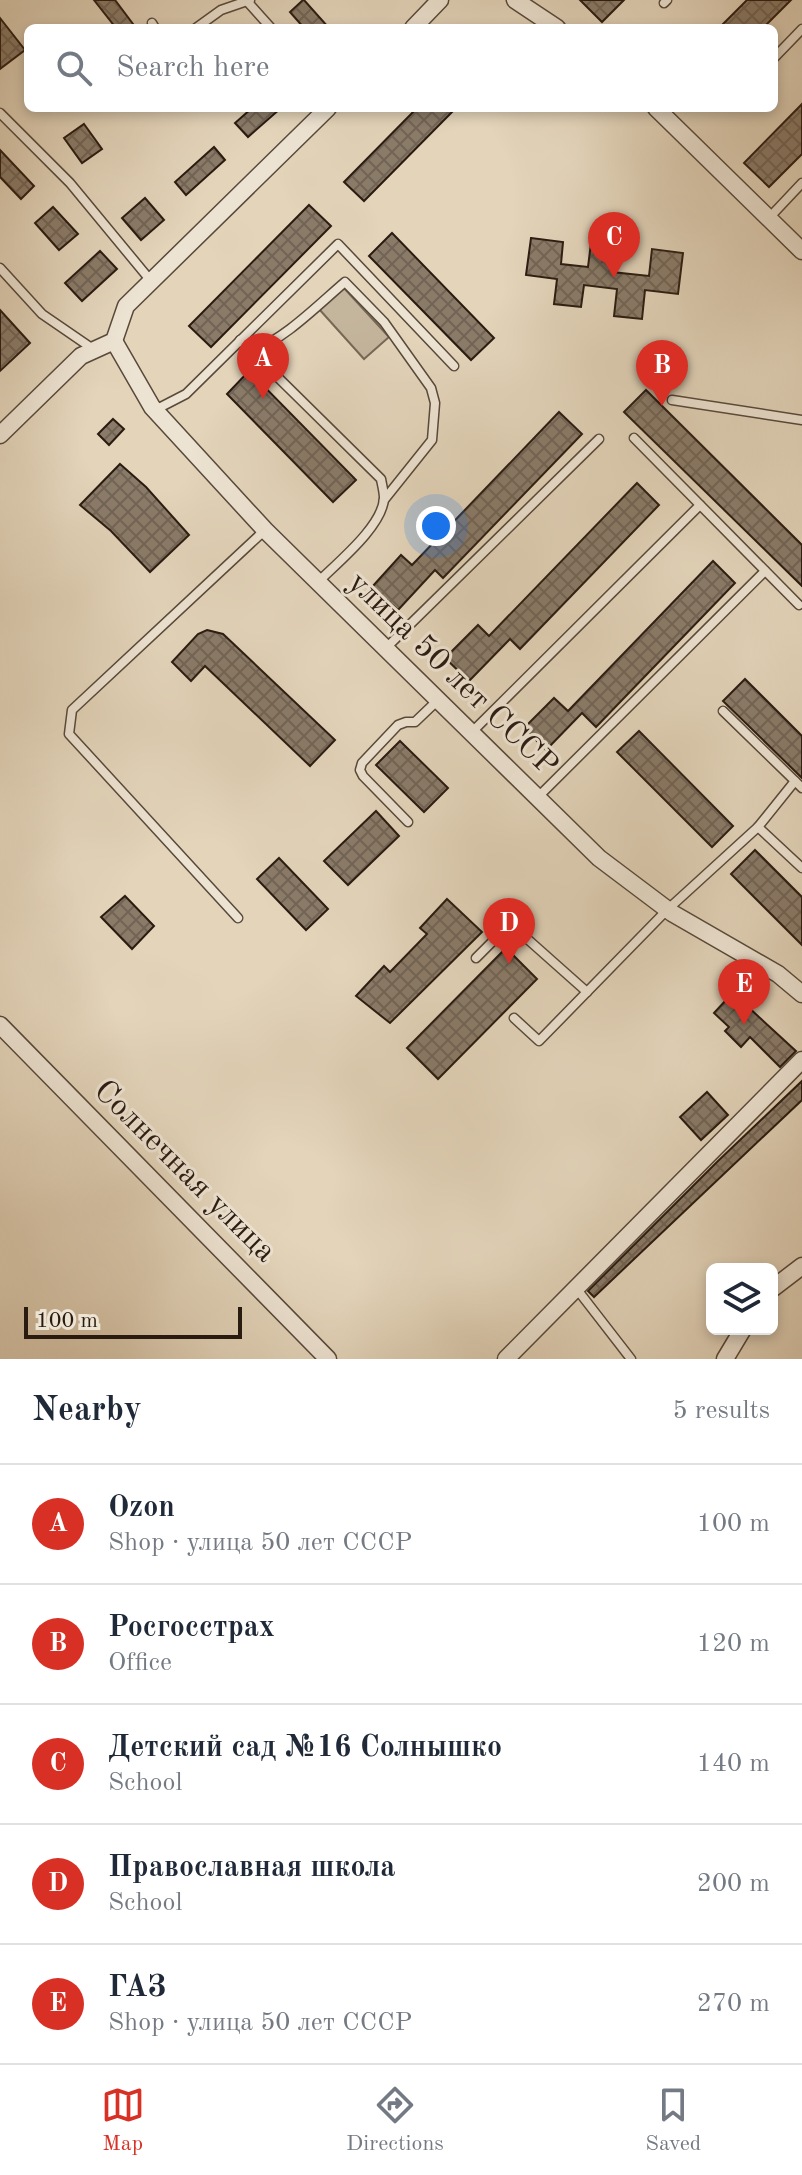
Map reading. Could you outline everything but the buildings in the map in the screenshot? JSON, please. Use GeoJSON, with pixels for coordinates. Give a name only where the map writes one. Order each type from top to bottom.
{"type":"FeatureCollection","features":[{"type":"Feature","properties":{"kind":"street"},"geometry":{"type":"LineString","coordinates":[[417,24],[440,0]]}},
{"type":"Feature","properties":{"kind":"street"},"geometry":{"type":"LineString","coordinates":[[515,0],[551,24]]}},
{"type":"Feature","properties":{"kind":"street"},"geometry":{"type":"LineString","coordinates":[[0,435],[81,356],[114,341],[126,306],[324,112]]}},
{"type":"Feature","properties":{"kind":"street"},"geometry":{"type":"LineString","coordinates":[[660,112],[802,251]]}},
{"type":"Feature","properties":{"kind":"street","name":"улица 50 лет СССР"},"geometry":{"type":"LineString","coordinates":[[114,341],[155,410],[265,530],[599,858],[667,910],[778,974],[802,994]]}},
{"type":"Feature","properties":{"kind":"street","name":"Солнечная улица"},"geometry":{"type":"LineString","coordinates":[[0,1025],[328,1359]]}},
{"type":"Feature","properties":{"kind":"street"},"geometry":{"type":"LineString","coordinates":[[506,1359],[802,1060]]}},
{"type":"Feature","properties":{"kind":"street"},"geometry":{"type":"LineString","coordinates":[[778,1284],[802,1266]]}},
{"type":"Feature","properties":{"kind":"street"},"geometry":{"type":"LineString","coordinates":[[725,1359],[739,1335]]}},
{"type":"Feature","properties":{"kind":"lane"},"geometry":{"type":"LineString","coordinates":[[202,24],[221,10],[248,1],[268,24]]}},
{"type":"Feature","properties":{"kind":"lane"},"geometry":{"type":"LineString","coordinates":[[778,54],[802,29]]}},
{"type":"Feature","properties":{"kind":"lane"},"geometry":{"type":"LineString","coordinates":[[0,113],[70,183],[151,281]]}},
{"type":"Feature","properties":{"kind":"lane"},"geometry":{"type":"LineString","coordinates":[[769,218],[802,183]]}},
{"type":"Feature","properties":{"kind":"lane"},"geometry":{"type":"LineString","coordinates":[[155,410],[186,394],[338,244],[454,366]]}},
{"type":"Feature","properties":{"kind":"lane"},"geometry":{"type":"LineString","coordinates":[[0,268],[42,314],[94,350]]}},
{"type":"Feature","properties":{"kind":"lane"},"geometry":{"type":"LineString","coordinates":[[251,351],[261,348],[306,316],[345,282],[384,322],[431,388],[435,403],[432,440],[384,500],[359,542],[318,582]]}},
{"type":"Feature","properties":{"kind":"lane"},"geometry":{"type":"LineString","coordinates":[[240,340],[381,479],[384,500]]}},
{"type":"Feature","properties":{"kind":"lane"},"geometry":{"type":"LineString","coordinates":[[672,400],[802,420]]}},
{"type":"Feature","properties":{"kind":"lane"},"geometry":{"type":"LineString","coordinates":[[634,438],[801,605]]}},
{"type":"Feature","properties":{"kind":"lane"},"geometry":{"type":"LineString","coordinates":[[386,648],[599,439]]}},
{"type":"Feature","properties":{"kind":"lane"},"geometry":{"type":"LineString","coordinates":[[472,732],[700,505]]}},
{"type":"Feature","properties":{"kind":"lane"},"geometry":{"type":"LineString","coordinates":[[238,918],[69,734],[72,710],[265,530]]}},
{"type":"Feature","properties":{"kind":"lane"},"geometry":{"type":"LineString","coordinates":[[538,797],[765,571]]}},
{"type":"Feature","properties":{"kind":"lane"},"geometry":{"type":"LineString","coordinates":[[408,822],[360,770],[362,763],[398,725],[415,722],[439,699]]}},
{"type":"Feature","properties":{"kind":"lane"},"geometry":{"type":"LineString","coordinates":[[514,1018],[539,1041],[667,910],[758,827],[799,784],[723,711]]}},
{"type":"Feature","properties":{"kind":"lane"},"geometry":{"type":"LineString","coordinates":[[758,827],[802,868]]}},
{"type":"Feature","properties":{"kind":"lane"},"geometry":{"type":"LineString","coordinates":[[476,958],[502,932],[515,928],[587,992]]}},
{"type":"Feature","properties":{"kind":"lane"},"geometry":{"type":"LineString","coordinates":[[576,1288],[631,1359]]}},
{"type":"Feature","properties":{"kind":"shaded area"},"geometry":{"type":"Polygon","coordinates":[[[343,287],[389,337],[364,359],[319,309],[343,287]]]}},
{"type":"Feature","properties":{"kind":"place","name":"Детский сад №16 Солнышко"},"geometry":{"type":"Point","coordinates":[614,278]}},
{"type":"Feature","properties":{"kind":"place","name":"Ozon"},"geometry":{"type":"Point","coordinates":[263,399]}},
{"type":"Feature","properties":{"kind":"place","name":"Росгосстрах"},"geometry":{"type":"Point","coordinates":[662,406]}},
{"type":"Feature","properties":{"kind":"place","name":"Православная школа"},"geometry":{"type":"Point","coordinates":[509,964]}},
{"type":"Feature","properties":{"kind":"place","name":"ГАЗ"},"geometry":{"type":"Point","coordinates":[744,1025]}}]}
